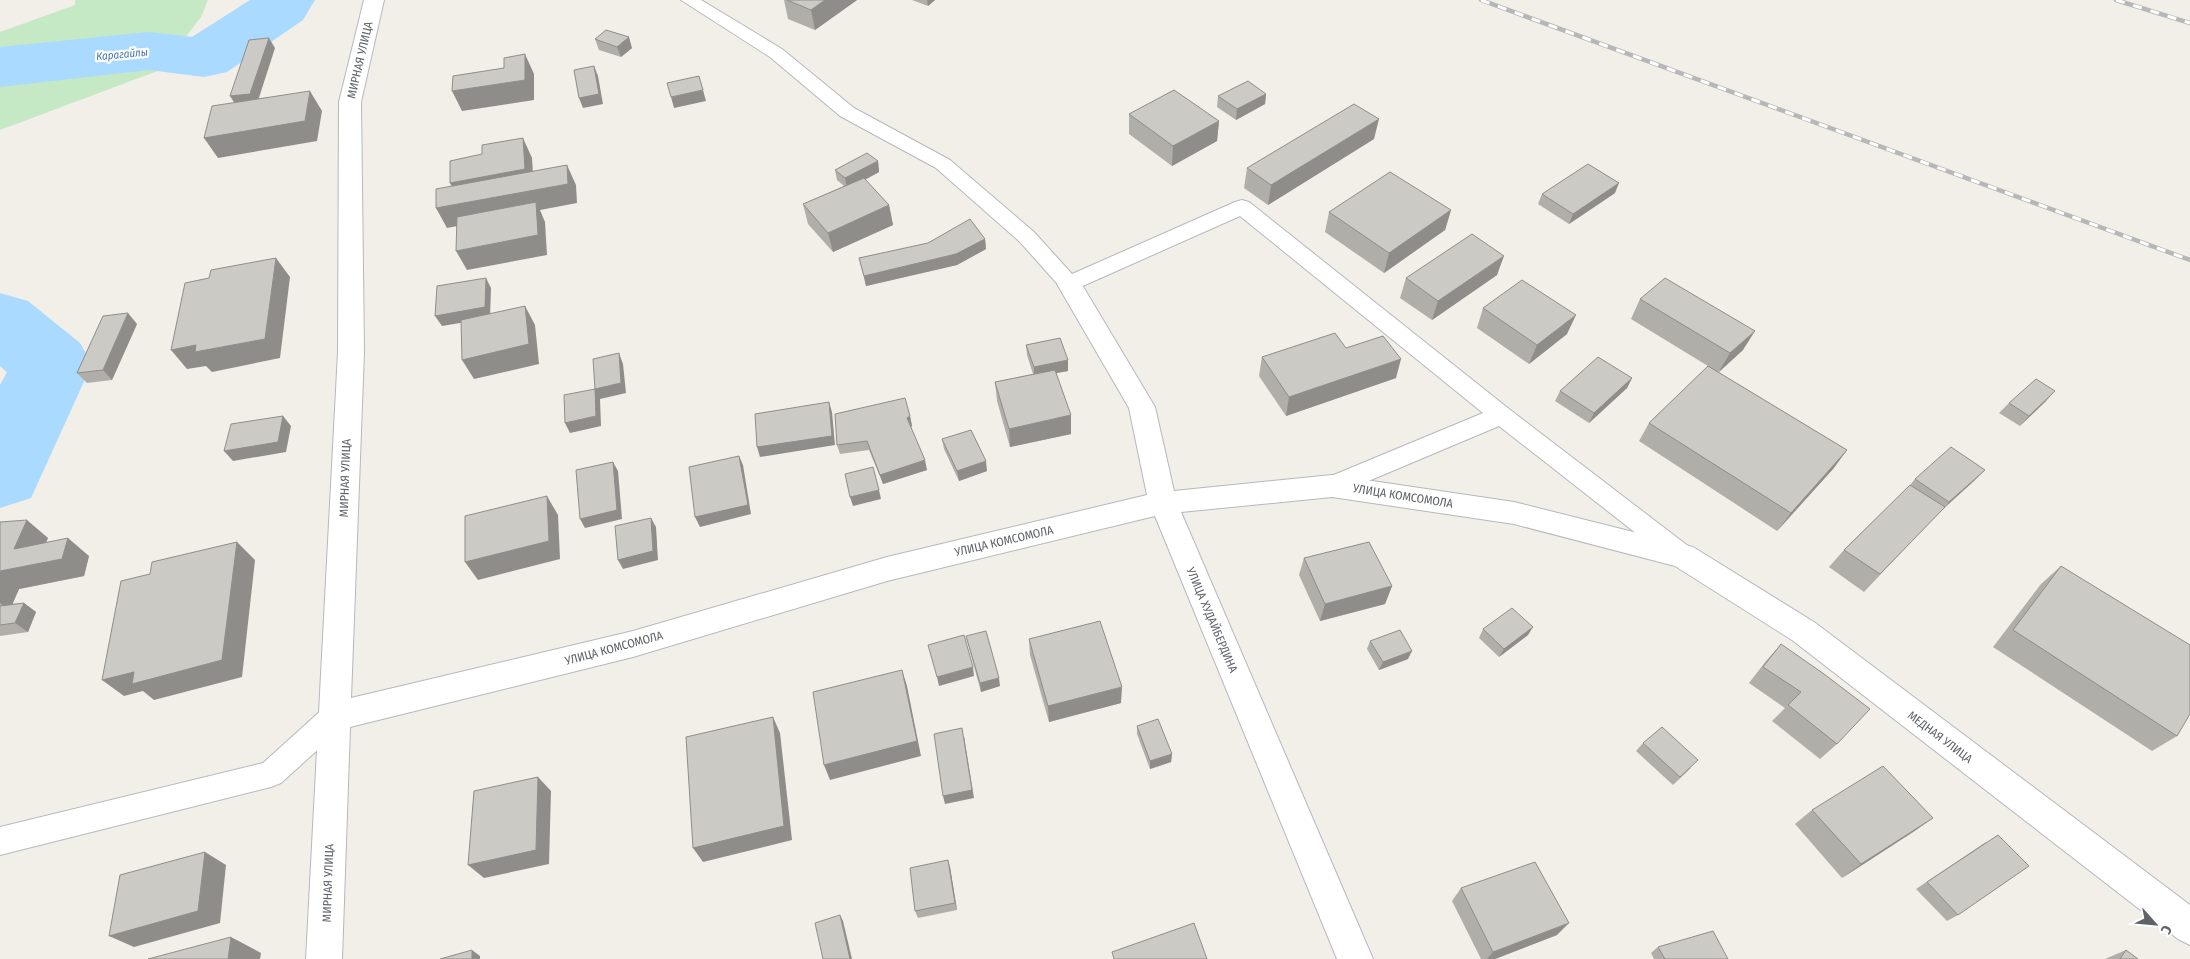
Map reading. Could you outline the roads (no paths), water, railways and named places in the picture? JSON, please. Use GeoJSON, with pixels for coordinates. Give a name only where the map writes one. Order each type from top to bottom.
{"type":"FeatureCollection","features":[{"type":"Feature","properties":{"kind":"street","name":"МИРНАЯ УЛИЦА"},"geometry":{"type":"LineString","coordinates":[[324,959],[351,352],[350,102],[374,0]]}},
{"type":"Feature","properties":{"kind":"street","name":"УЛИЦА ХУДАЙБЕРДИНА"},"geometry":{"type":"LineString","coordinates":[[1069,284],[1142,407],[1163,503],[1355,959]]}},
{"type":"Feature","properties":{"kind":"street","name":"УЛИЦА КОМСОМОЛА"},"geometry":{"type":"LineString","coordinates":[[335,716],[633,644],[887,568],[1163,503],[1332,486],[1514,513],[1683,556]]}},
{"type":"Feature","properties":{"kind":"street","name":"МЕДНАЯ УЛИЦА"},"geometry":{"type":"LineString","coordinates":[[1683,556],[1803,631],[2190,927]]}},
{"type":"Feature","properties":{"kind":"lane"},"geometry":{"type":"LineString","coordinates":[[689,0],[776,53],[847,112],[943,164],[1027,237],[1069,284],[1242,207],[1501,415],[1683,556]]}},
{"type":"Feature","properties":{"kind":"lane"},"geometry":{"type":"LineString","coordinates":[[1332,486],[1501,415]]}},
{"type":"Feature","properties":{"kind":"lane"},"geometry":{"type":"LineString","coordinates":[[0,841],[271,774],[335,716]]}},
{"type":"Feature","properties":{"kind":"waterway","name":"Карагайлы"},"geometry":{"type":"LineString","coordinates":[[0,67],[149,51],[204,58],[281,7],[284,0]]}},
{"type":"Feature","properties":{"kind":"waterway","name":"Карагайлы"},"geometry":{"type":"LineString","coordinates":[[0,321],[51,364],[0,473]]}},
{"type":"Feature","properties":{"kind":"railway"},"geometry":{"type":"LineString","coordinates":[[1481,0],[2190,260]]}},
{"type":"Feature","properties":{"kind":"railway"},"geometry":{"type":"LineString","coordinates":[[2116,0],[2190,23]]}}]}
